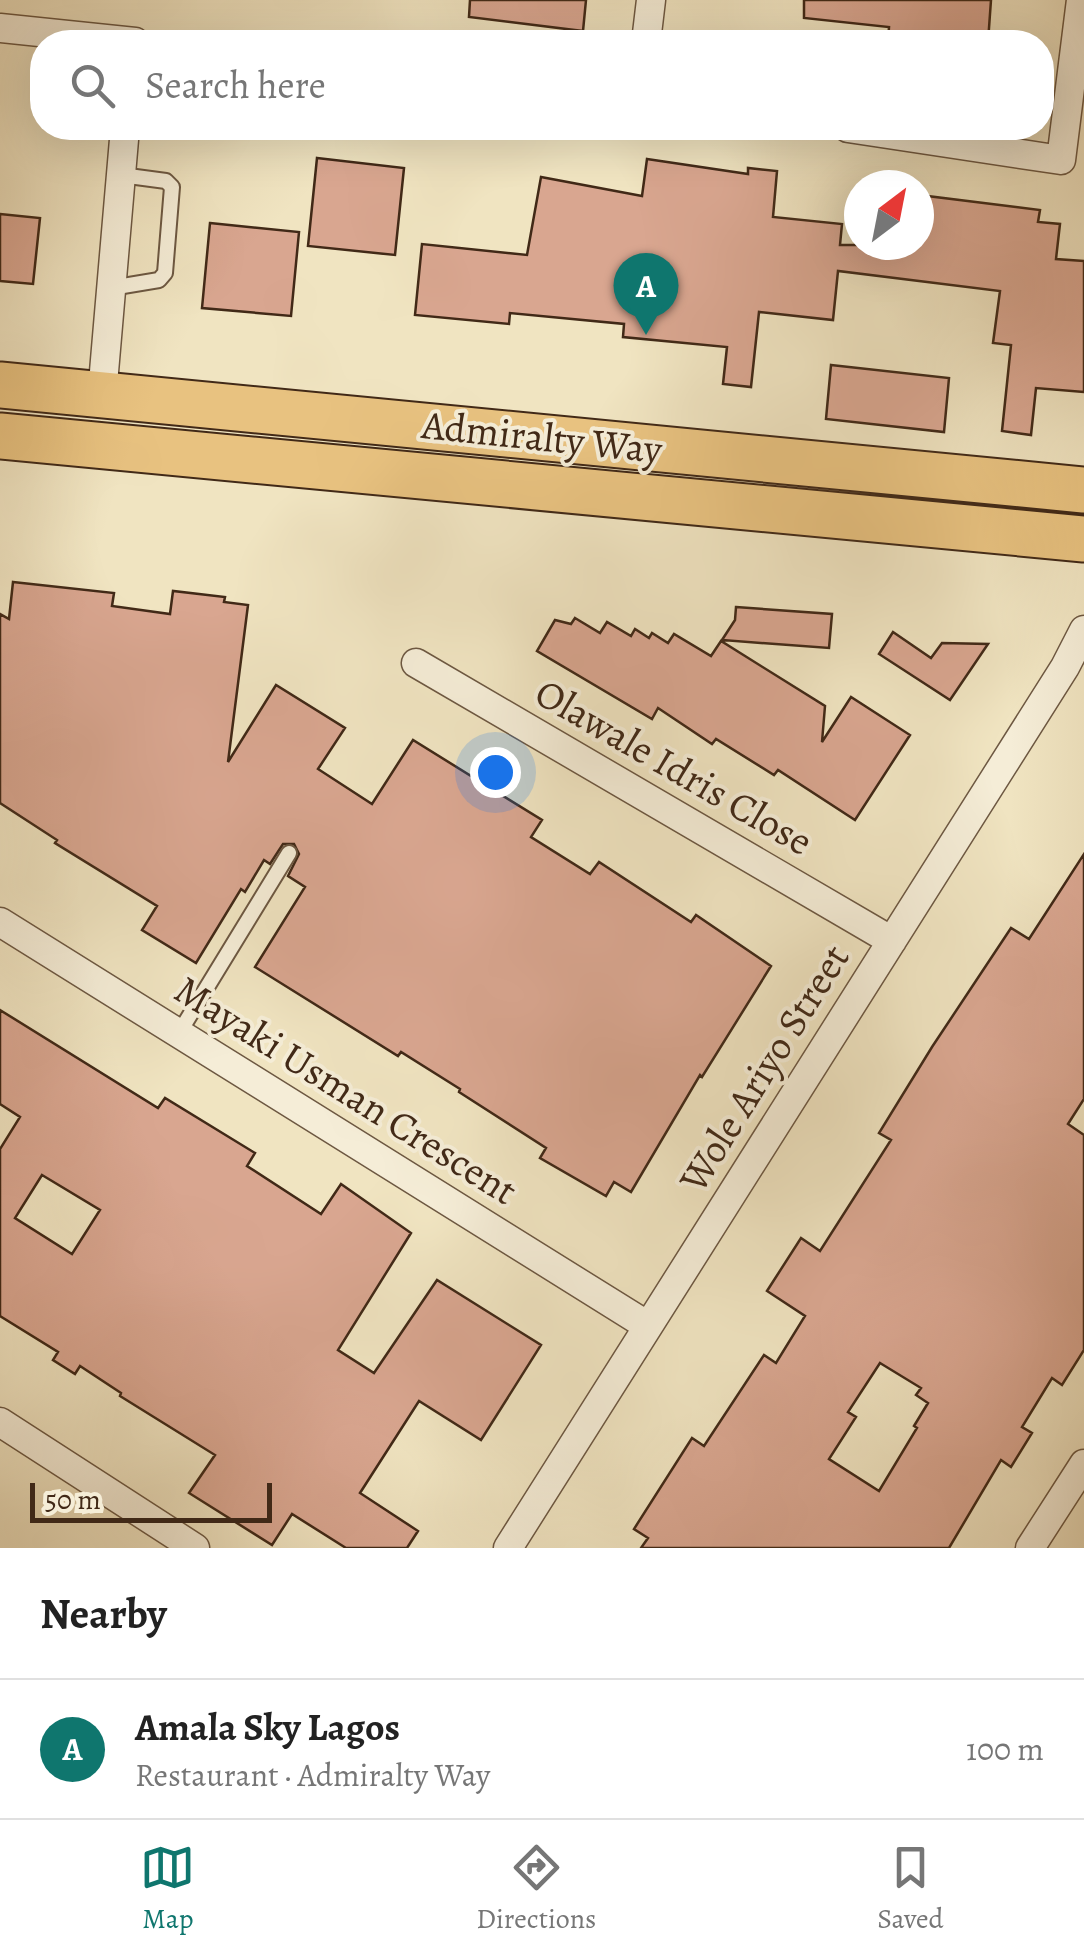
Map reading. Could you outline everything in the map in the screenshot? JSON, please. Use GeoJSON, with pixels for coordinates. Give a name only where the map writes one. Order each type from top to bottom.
{"type":"FeatureCollection","features":[{"type":"Feature","properties":{"kind":"main road","name":"Admiralty Way"},"geometry":{"type":"LineString","coordinates":[[0,385],[1084,490]]}},
{"type":"Feature","properties":{"kind":"main road","name":"Admiralty Way"},"geometry":{"type":"LineString","coordinates":[[0,436],[1084,539]]}},
{"type":"Feature","properties":{"kind":"street"},"geometry":{"type":"LineString","coordinates":[[647,30],[651,0]]}},
{"type":"Feature","properties":{"kind":"street"},"geometry":{"type":"LineString","coordinates":[[927,140],[1073,162],[1081,0]]}},
{"type":"Feature","properties":{"kind":"street"},"geometry":{"type":"LineString","coordinates":[[0,28],[30,31]]}},
{"type":"Feature","properties":{"kind":"street"},"geometry":{"type":"LineString","coordinates":[[102,394],[124,140]]}},
{"type":"Feature","properties":{"kind":"street","name":"Wole Ariyo Street"},"geometry":{"type":"LineString","coordinates":[[508,1548],[1065,667],[1084,630]]}},
{"type":"Feature","properties":{"kind":"street","name":"Olawale Idris Close"},"geometry":{"type":"LineString","coordinates":[[416,662],[892,941]]}},
{"type":"Feature","properties":{"kind":"street","name":"Mayaki Usman Crescent"},"geometry":{"type":"LineString","coordinates":[[0,922],[648,1326]]}},
{"type":"Feature","properties":{"kind":"street"},"geometry":{"type":"LineString","coordinates":[[0,1422],[195,1548]]}},
{"type":"Feature","properties":{"kind":"street"},"geometry":{"type":"LineString","coordinates":[[1030,1548],[1084,1464]]}},
{"type":"Feature","properties":{"kind":"lane"},"geometry":{"type":"LineString","coordinates":[[111,288],[159,280],[165,274],[172,187],[166,181],[121,175]]}},
{"type":"Feature","properties":{"kind":"lane"},"geometry":{"type":"LineString","coordinates":[[179,1033],[289,853]]}},
{"type":"Feature","properties":{"kind":"building"},"geometry":{"type":"Polygon","coordinates":[[[470,0],[586,0],[583,30],[469,17],[470,0]]]}},
{"type":"Feature","properties":{"kind":"building"},"geometry":{"type":"Polygon","coordinates":[[[804,0],[991,0],[989,30],[889,30],[804,18],[804,0]]]}},
{"type":"Feature","properties":{"kind":"building"},"geometry":{"type":"Polygon","coordinates":[[[317,158],[404,168],[395,255],[308,246],[317,158]]]}},
{"type":"Feature","properties":{"kind":"building"},"geometry":{"type":"Polygon","coordinates":[[[647,159],[748,174],[748,168],[777,171],[773,217],[842,224],[840,245],[844,245],[844,260],[934,260],[934,197],[1040,210],[1038,222],[1060,224],[1056,259],[1084,261],[1084,392],[1036,388],[1031,435],[1002,431],[1011,345],[993,343],[1000,291],[838,271],[833,320],[759,312],[751,387],[723,384],[727,347],[623,337],[624,324],[510,313],[509,324],[415,315],[422,244],[527,255],[541,177],[642,196],[647,159]]]}},
{"type":"Feature","properties":{"kind":"building"},"geometry":{"type":"Polygon","coordinates":[[[0,214],[40,218],[33,284],[0,281],[0,214]]]}},
{"type":"Feature","properties":{"kind":"building"},"geometry":{"type":"Polygon","coordinates":[[[210,223],[299,232],[291,316],[202,308],[210,223]]]}},
{"type":"Feature","properties":{"kind":"building"},"geometry":{"type":"Polygon","coordinates":[[[831,365],[949,378],[944,432],[826,419],[831,365]]]}},
{"type":"Feature","properties":{"kind":"building"},"geometry":{"type":"Polygon","coordinates":[[[13,582],[114,593],[112,606],[170,614],[173,591],[225,597],[224,602],[248,605],[228,762],[276,685],[345,728],[318,769],[372,804],[413,740],[542,820],[531,837],[590,874],[599,862],[691,922],[696,915],[771,966],[631,1192],[614,1182],[606,1196],[540,1158],[546,1148],[459,1092],[460,1089],[401,1052],[398,1056],[255,967],[305,887],[288,876],[299,854],[294,844],[283,844],[270,864],[264,860],[245,892],[241,889],[196,963],[142,930],[157,906],[55,843],[57,840],[0,803],[0,614],[9,619],[13,582]]]}},
{"type":"Feature","properties":{"kind":"building"},"geometry":{"type":"Polygon","coordinates":[[[736,607],[832,614],[829,648],[722,640],[735,620],[736,607]]]}},
{"type":"Feature","properties":{"kind":"building"},"geometry":{"type":"Polygon","coordinates":[[[575,618],[600,633],[607,622],[631,636],[635,629],[668,643],[674,634],[711,656],[721,641],[825,706],[822,742],[851,697],[910,735],[855,820],[778,770],[774,775],[716,739],[712,744],[658,708],[652,719],[537,651],[555,620],[571,624],[575,618]]]}},
{"type":"Feature","properties":{"kind":"building"},"geometry":{"type":"Polygon","coordinates":[[[893,632],[931,658],[942,643],[988,644],[950,700],[879,654],[893,632]]]}},
{"type":"Feature","properties":{"kind":"building"},"geometry":{"type":"Polygon","coordinates":[[[1084,854],[1084,1099],[1068,1124],[1084,1135],[1084,1350],[1062,1385],[1052,1378],[1022,1427],[1032,1433],[1011,1467],[1001,1460],[949,1548],[641,1548],[648,1538],[634,1529],[692,1438],[704,1446],[764,1355],[776,1363],[805,1316],[767,1291],[801,1238],[820,1251],[891,1140],[879,1133],[1011,928],[1029,939],[1084,854]],[[880,1363],[848,1412],[856,1417],[829,1459],[879,1491],[928,1403],[916,1395],[921,1388],[880,1363]]]}},
{"type":"Feature","properties":{"kind":"building"},"geometry":{"type":"Polygon","coordinates":[[[0,1010],[158,1108],[165,1098],[255,1153],[247,1166],[321,1214],[341,1184],[411,1233],[338,1350],[374,1373],[437,1280],[541,1345],[481,1440],[419,1401],[360,1493],[418,1531],[407,1548],[346,1548],[292,1514],[272,1545],[189,1493],[215,1455],[120,1396],[80,1366],[75,1374],[53,1360],[58,1352],[0,1316],[0,1149],[20,1117],[0,1104],[0,1010]],[[42,1175],[15,1218],[72,1254],[100,1210],[42,1175]]]}},
{"type":"Feature","properties":{"kind":"place","name":"Amala Sky Lagos"},"geometry":{"type":"Point","coordinates":[646,335]}}]}
